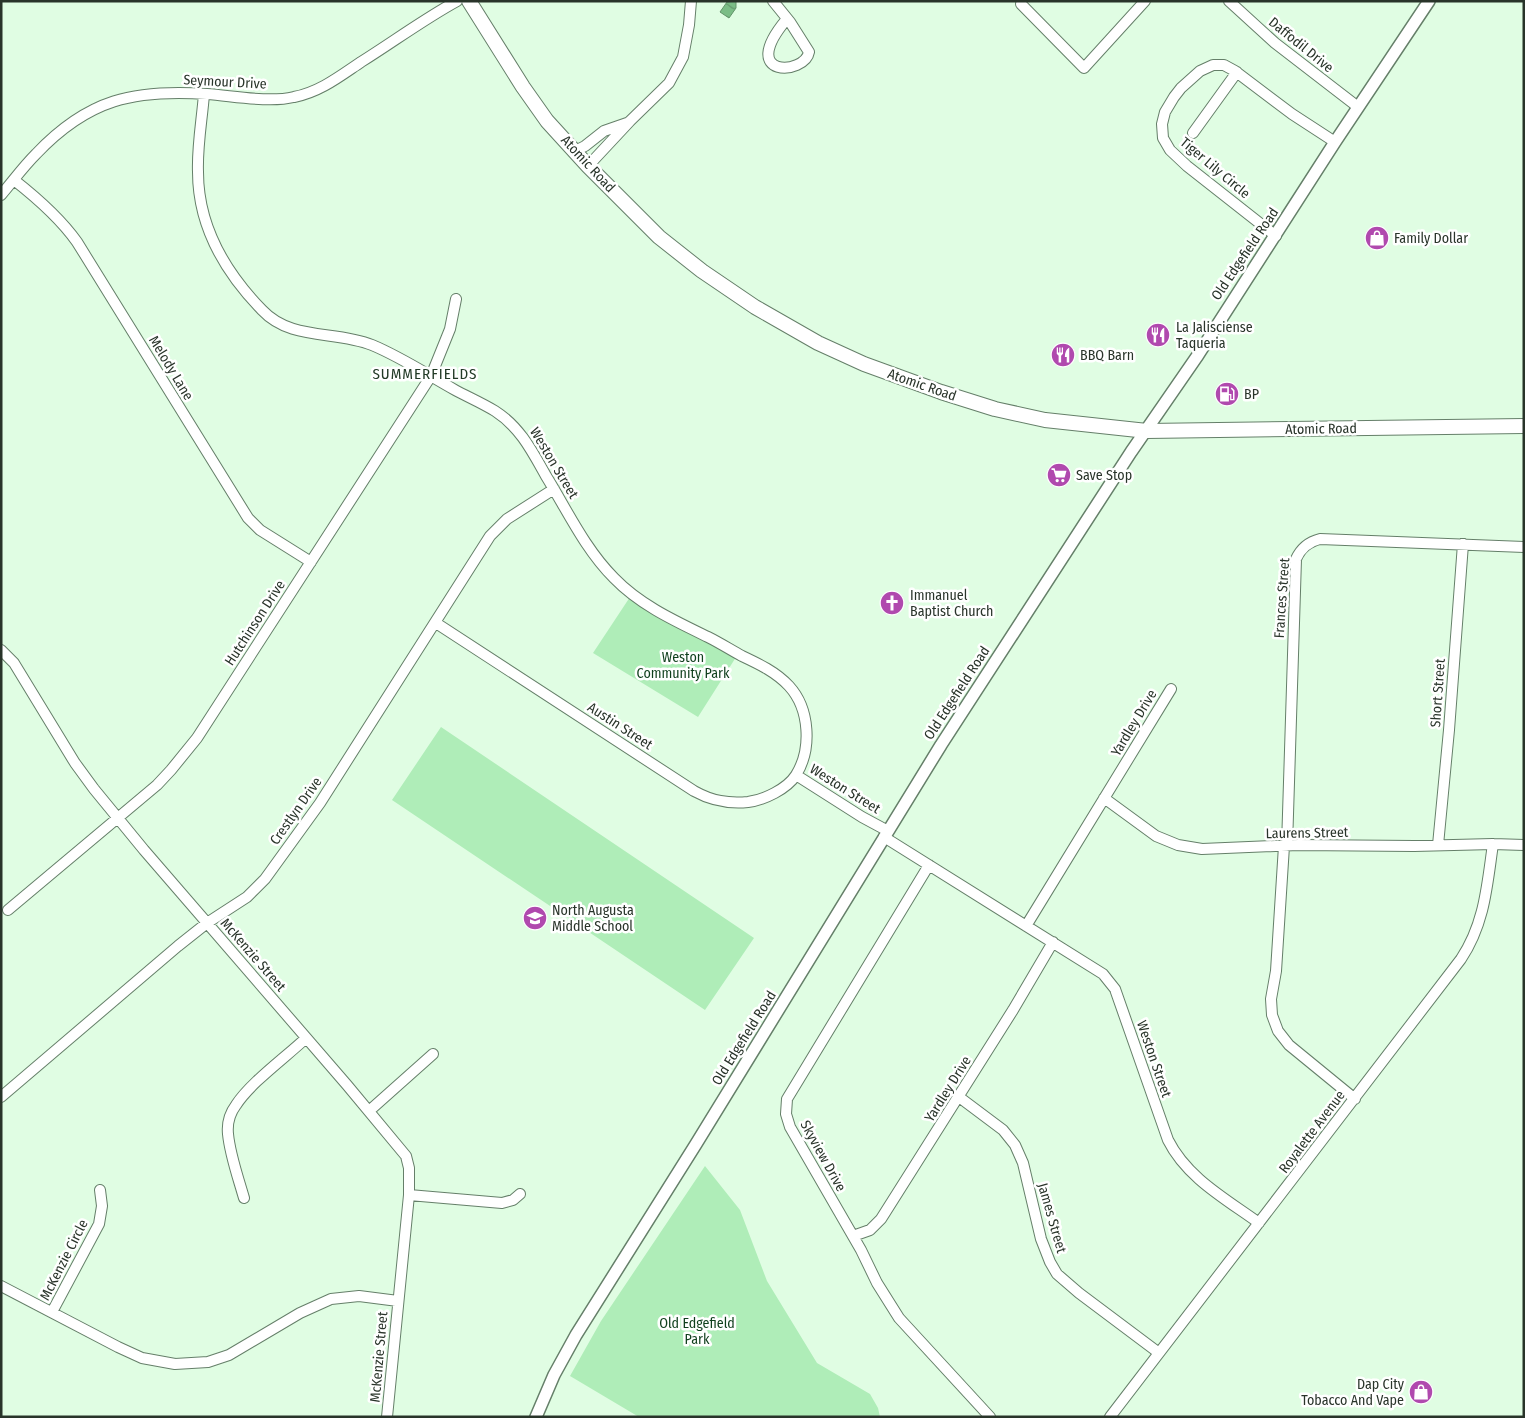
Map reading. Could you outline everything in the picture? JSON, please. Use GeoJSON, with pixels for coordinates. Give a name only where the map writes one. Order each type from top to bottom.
{"type":"FeatureCollection","features":[{"type":"Feature","properties":{"kind":"main road","name":"Atomic Road"},"geometry":{"type":"LineString","coordinates":[[469,1],[523,87],[547,121],[588,166],[659,237],[702,271],[755,307],[840,354],[897,377],[995,409],[1045,420],[1147,431],[1524,426]]}},
{"type":"Feature","properties":{"kind":"street","name":"Seymour Drive"},"geometry":{"type":"LineString","coordinates":[[1,195],[55,135],[101,106],[128,97],[156,93],[272,99],[293,98],[306,94],[340,77],[435,13],[457,1]]}},
{"type":"Feature","properties":{"kind":"street"},"geometry":{"type":"LineString","coordinates":[[588,166],[630,121],[663,90],[681,63],[690,25],[691,1]]}},
{"type":"Feature","properties":{"kind":"street"},"geometry":{"type":"LineString","coordinates":[[772,1],[790,22],[808,48],[809,55],[798,64],[784,69],[770,60],[768,50],[778,30],[786,20],[790,22]]}},
{"type":"Feature","properties":{"kind":"street","name":"Daffodil Drive"},"geometry":{"type":"LineString","coordinates":[[1229,1],[1275,43],[1358,107]]}},
{"type":"Feature","properties":{"kind":"street","name":"Old Edgefield Road"},"geometry":{"type":"LineString","coordinates":[[536,1417],[554,1375],[571,1343],[696,1144],[886,834],[1131,452],[1147,431],[1276,236],[1335,142],[1428,1]]}},
{"type":"Feature","properties":{"kind":"street"},"geometry":{"type":"LineString","coordinates":[[1021,4],[1084,68],[1139,4]]}},
{"type":"Feature","properties":{"kind":"street","name":"Tiger Lily Circle"},"geometry":{"type":"LineString","coordinates":[[1276,236],[1187,166],[1170,150],[1163,138],[1162,124],[1165,112],[1174,97],[1200,71],[1212,65],[1224,66],[1236,72],[1292,114],[1335,142]]}},
{"type":"Feature","properties":{"kind":"street"},"geometry":{"type":"LineString","coordinates":[[1193,133],[1236,72]]}},
{"type":"Feature","properties":{"kind":"street","name":"Weston Street"},"geometry":{"type":"LineString","coordinates":[[204,94],[198,169],[200,199],[210,236],[219,254],[230,272],[260,309],[276,322],[294,331],[358,340],[384,351],[489,407],[508,420],[524,437],[590,549],[626,590],[639,600],[671,618],[762,665],[790,686],[800,704],[806,723],[806,743],[796,774],[862,817],[929,865],[1097,969],[1109,979],[1115,989],[1168,1140],[1179,1159],[1194,1176],[1259,1223]]}},
{"type":"Feature","properties":{"kind":"street"},"geometry":{"type":"LineString","coordinates":[[575,151],[585,146],[599,134],[630,121]]}},
{"type":"Feature","properties":{"kind":"street","name":"Melody Lane"},"geometry":{"type":"LineString","coordinates":[[14,180],[55,216],[77,242],[248,518],[260,530],[311,562]]}},
{"type":"Feature","properties":{"kind":"street","name":"Hutchinson Drive"},"geometry":{"type":"LineString","coordinates":[[8,910],[157,785],[185,755],[431,376],[450,328],[456,299]]}},
{"type":"Feature","properties":{"kind":"street","name":"Crestlyn Drive"},"geometry":{"type":"LineString","coordinates":[[1,1097],[178,946],[207,923],[247,897],[266,879],[320,803],[436,624],[483,546],[494,532],[514,514],[554,489]]}},
{"type":"Feature","properties":{"kind":"street","name":"Frances Street"},"geometry":{"type":"LineString","coordinates":[[1355,1099],[1289,1045],[1278,1031],[1272,1015],[1271,999],[1276,971],[1285,846],[1296,559],[1308,543],[1320,539],[1524,547]]}},
{"type":"Feature","properties":{"kind":"street","name":"Short Street"},"geometry":{"type":"LineString","coordinates":[[1438,845],[1464,544]]}},
{"type":"Feature","properties":{"kind":"street","name":"Austin Street"},"geometry":{"type":"LineString","coordinates":[[436,624],[702,796],[720,802],[732,803],[757,800],[783,787],[796,774]]}},
{"type":"Feature","properties":{"kind":"street","name":"McKenzie Street"},"geometry":{"type":"LineString","coordinates":[[1,650],[14,663],[74,763],[117,818],[406,1156],[409,1168],[409,1195],[387,1417]]}},
{"type":"Feature","properties":{"kind":"street","name":"Yardley Drive"},"geometry":{"type":"LineString","coordinates":[[1026,926],[1171,689]]}},
{"type":"Feature","properties":{"kind":"street","name":"Laurens Street"},"geometry":{"type":"LineString","coordinates":[[1104,798],[1156,836],[1178,845],[1202,849],[1285,846],[1524,845]]}},
{"type":"Feature","properties":{"kind":"street","name":"Royalette Avenue"},"geometry":{"type":"LineString","coordinates":[[1110,1417],[1355,1099],[1468,948],[1482,914],[1493,844]]}},
{"type":"Feature","properties":{"kind":"street","name":"Skyview Drive"},"geometry":{"type":"LineString","coordinates":[[929,865],[787,1099],[786,1114],[790,1127],[853,1236],[877,1283],[899,1318],[990,1417]]}},
{"type":"Feature","properties":{"kind":"street","name":"Yardley Drive"},"geometry":{"type":"LineString","coordinates":[[853,1236],[870,1230],[881,1219],[959,1097],[1053,942]]}},
{"type":"Feature","properties":{"kind":"street"},"geometry":{"type":"LineString","coordinates":[[244,1198],[228,1135],[232,1112],[240,1099],[255,1083],[306,1038]]}},
{"type":"Feature","properties":{"kind":"street"},"geometry":{"type":"LineString","coordinates":[[368,1111],[433,1054]]}},
{"type":"Feature","properties":{"kind":"street","name":"James Street"},"geometry":{"type":"LineString","coordinates":[[959,1097],[1003,1130],[1015,1145],[1023,1163],[1041,1239],[1047,1256],[1057,1274],[1079,1293],[1159,1353]]}},
{"type":"Feature","properties":{"kind":"street","name":"McKenzie Circle"},"geometry":{"type":"LineString","coordinates":[[52,1312],[99,1224],[102,1206],[100,1190]]}},
{"type":"Feature","properties":{"kind":"street"},"geometry":{"type":"LineString","coordinates":[[409,1195],[502,1203],[512,1200],[520,1194]]}},
{"type":"Feature","properties":{"kind":"street","name":"McKenzie Street"},"geometry":{"type":"LineString","coordinates":[[1,1286],[142,1358],[175,1364],[208,1362],[229,1355],[300,1313],[331,1300],[358,1296],[398,1301]]}},
{"type":"Feature","properties":{"kind":"green space","name":"Weston Community Park"},"geometry":{"type":"Polygon","coordinates":[[[630,597],[738,654],[698,717],[593,653],[630,597]]]}},
{"type":"Feature","properties":{"kind":"green space"},"geometry":{"type":"Polygon","coordinates":[[[441,727],[754,938],[705,1010],[392,800],[441,727]]]}},
{"type":"Feature","properties":{"kind":"green space","name":"Old Edgefield Park"},"geometry":{"type":"Polygon","coordinates":[[[705,1166],[740,1210],[767,1281],[817,1363],[870,1394],[878,1408],[880,1417],[639,1417],[570,1376],[601,1321],[705,1166]]]}},
{"type":"Feature","properties":{"kind":"water"},"geometry":{"type":"Polygon","coordinates":[[[736,1],[736,8],[729,18],[720,12],[727,2],[736,1]]]}},
{"type":"Feature","properties":{"kind":"place","name":"Family Dollar"},"geometry":{"type":"Point","coordinates":[1377,238]}},
{"type":"Feature","properties":{"kind":"place","name":"La Jalisciense Taqueria"},"geometry":{"type":"Point","coordinates":[1158,335]}},
{"type":"Feature","properties":{"kind":"place","name":"BBQ Barn"},"geometry":{"type":"Point","coordinates":[1063,355]}},
{"type":"Feature","properties":{"kind":"place","name":"BP"},"geometry":{"type":"Point","coordinates":[1227,394]}},
{"type":"Feature","properties":{"kind":"place","name":"Save Stop"},"geometry":{"type":"Point","coordinates":[1059,475]}},
{"type":"Feature","properties":{"kind":"place","name":"Immanuel Baptist Church"},"geometry":{"type":"Point","coordinates":[892,603]}},
{"type":"Feature","properties":{"kind":"place","name":"North Augusta Middle School"},"geometry":{"type":"Point","coordinates":[535,918]}},
{"type":"Feature","properties":{"kind":"place","name":"Dap City Tobacco And Vape"},"geometry":{"type":"Point","coordinates":[1421,1392]}},
{"type":"Feature","properties":{"kind":"district","name":"SUMMERFIELDS"},"geometry":{"type":"Point","coordinates":[425,374]}}]}
